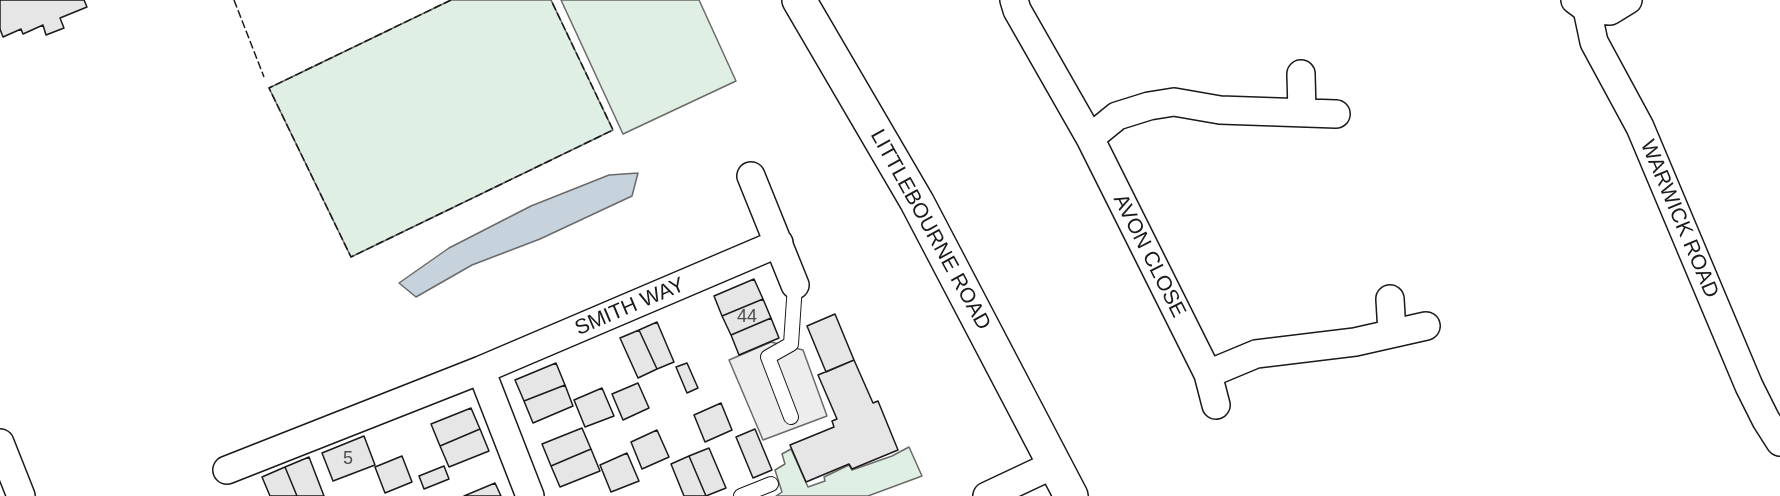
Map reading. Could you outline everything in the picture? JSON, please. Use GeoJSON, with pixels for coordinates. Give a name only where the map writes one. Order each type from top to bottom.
{"type":"FeatureCollection","features":[{"type":"Feature","properties":{"kind":"main road","name":"LITTLEBOURNE ROAD"},"geometry":{"type":"LineString","coordinates":[[799,0],[922,212],[1071,496]]}},
{"type":"Feature","properties":{"kind":"street","name":"AVON CLOSE"},"geometry":{"type":"LineString","coordinates":[[1014,0],[1017,10],[1090,138],[1208,374],[1216,405]]}},
{"type":"Feature","properties":{"kind":"street"},"geometry":{"type":"LineString","coordinates":[[1581,5],[1610,10],[1628,0]]}},
{"type":"Feature","properties":{"kind":"street","name":"WARWICK ROAD"},"geometry":{"type":"LineString","coordinates":[[1581,5],[1594,42],[1640,127],[1749,386],[1780,442]]}},
{"type":"Feature","properties":{"kind":"street"},"geometry":{"type":"LineString","coordinates":[[1301,74],[1302,112]]}},
{"type":"Feature","properties":{"kind":"street"},"geometry":{"type":"LineString","coordinates":[[1090,138],[1117,116],[1149,106],[1174,102],[1220,110],[1336,114]]}},
{"type":"Feature","properties":{"kind":"street"},"geometry":{"type":"LineString","coordinates":[[751,176],[795,285]]}},
{"type":"Feature","properties":{"kind":"street","name":"SMITH WAY"},"geometry":{"type":"LineString","coordinates":[[227,470],[481,370],[778,243]]}},
{"type":"Feature","properties":{"kind":"street"},"geometry":{"type":"LineString","coordinates":[[1390,299],[1392,333]]}},
{"type":"Feature","properties":{"kind":"street"},"geometry":{"type":"LineString","coordinates":[[1208,374],[1256,354],[1355,342],[1426,326]]}},
{"type":"Feature","properties":{"kind":"street"},"geometry":{"type":"LineString","coordinates":[[481,370],[531,496]]}},
{"type":"Feature","properties":{"kind":"street"},"geometry":{"type":"LineString","coordinates":[[0,443],[21,496]]}},
{"type":"Feature","properties":{"kind":"street"},"geometry":{"type":"LineString","coordinates":[[987,496],[1054,464]]}},
{"type":"Feature","properties":{"kind":"lane"},"geometry":{"type":"LineString","coordinates":[[791,417],[768,357],[791,344],[795,285]]}},
{"type":"Feature","properties":{"kind":"lane"},"geometry":{"type":"LineString","coordinates":[[741,496],[771,484]]}},
{"type":"Feature","properties":{"kind":"green space"},"geometry":{"type":"Polygon","coordinates":[[[451,0],[551,0],[613,130],[351,257],[269,88],[451,0]]]}},
{"type":"Feature","properties":{"kind":"green space"},"geometry":{"type":"Polygon","coordinates":[[[561,0],[699,0],[736,81],[623,134],[561,0]]]}},
{"type":"Feature","properties":{"kind":"green space"},"geometry":{"type":"Polygon","coordinates":[[[909,447],[922,476],[868,496],[776,496],[782,492],[775,470],[785,464],[782,454],[791,449],[808,487],[825,481],[824,477],[849,465],[852,470],[892,456],[909,447]]]}},
{"type":"Feature","properties":{"kind":"shaded area"},"geometry":{"type":"Polygon","coordinates":[[[638,173],[632,196],[540,239],[472,265],[416,297],[399,283],[449,248],[531,206],[609,175],[638,173]]]}},
{"type":"Feature","properties":{"kind":"shaded area"},"geometry":{"type":"Polygon","coordinates":[[[771,342],[803,350],[827,416],[763,440],[729,360],[771,342]]]}},
{"type":"Feature","properties":{"kind":"building"},"geometry":{"type":"Polygon","coordinates":[[[0,0],[84,0],[87,7],[60,18],[64,28],[46,35],[43,25],[23,34],[21,29],[3,37],[0,29],[0,0]]]}},
{"type":"Feature","properties":{"kind":"building"},"geometry":{"type":"Polygon","coordinates":[[[754,279],[763,299],[722,316],[714,296],[754,279]]]}},
{"type":"Feature","properties":{"kind":"building"},"geometry":{"type":"Polygon","coordinates":[[[763,299],[771,318],[731,335],[722,316],[763,299]]]}},
{"type":"Feature","properties":{"kind":"building"},"geometry":{"type":"Polygon","coordinates":[[[835,314],[854,360],[826,372],[807,326],[835,314]]]}},
{"type":"Feature","properties":{"kind":"building"},"geometry":{"type":"Polygon","coordinates":[[[771,318],[779,338],[739,355],[731,335],[771,318]]]}},
{"type":"Feature","properties":{"kind":"building"},"geometry":{"type":"Polygon","coordinates":[[[657,322],[674,362],[657,369],[639,330],[657,322]]]}},
{"type":"Feature","properties":{"kind":"building"},"geometry":{"type":"Polygon","coordinates":[[[639,330],[657,369],[638,378],[620,338],[639,330]]]}},
{"type":"Feature","properties":{"kind":"building"},"geometry":{"type":"Polygon","coordinates":[[[854,360],[873,403],[878,401],[898,450],[852,469],[849,464],[806,482],[790,445],[834,427],[832,421],[837,419],[818,375],[854,360]]]}},
{"type":"Feature","properties":{"kind":"building"},"geometry":{"type":"Polygon","coordinates":[[[556,363],[565,385],[524,401],[515,380],[556,363]]]}},
{"type":"Feature","properties":{"kind":"building"},"geometry":{"type":"Polygon","coordinates":[[[687,363],[698,388],[687,393],[676,367],[687,363]]]}},
{"type":"Feature","properties":{"kind":"building"},"geometry":{"type":"Polygon","coordinates":[[[638,383],[649,408],[623,420],[612,394],[638,383]]]}},
{"type":"Feature","properties":{"kind":"building"},"geometry":{"type":"Polygon","coordinates":[[[565,385],[573,406],[533,423],[524,401],[565,385]]]}},
{"type":"Feature","properties":{"kind":"building"},"geometry":{"type":"Polygon","coordinates":[[[602,388],[614,416],[585,427],[574,400],[602,388]]]}},
{"type":"Feature","properties":{"kind":"building"},"geometry":{"type":"Polygon","coordinates":[[[721,403],[732,430],[705,442],[694,415],[721,403]]]}},
{"type":"Feature","properties":{"kind":"building"},"geometry":{"type":"Polygon","coordinates":[[[471,408],[480,429],[440,446],[431,424],[471,408]]]}},
{"type":"Feature","properties":{"kind":"building"},"geometry":{"type":"Polygon","coordinates":[[[582,428],[591,449],[551,466],[542,444],[582,428]]]}},
{"type":"Feature","properties":{"kind":"building"},"geometry":{"type":"Polygon","coordinates":[[[480,429],[489,451],[449,467],[440,446],[480,429]]]}},
{"type":"Feature","properties":{"kind":"building"},"geometry":{"type":"Polygon","coordinates":[[[755,429],[772,470],[753,478],[736,437],[755,429]]]}},
{"type":"Feature","properties":{"kind":"building"},"geometry":{"type":"Polygon","coordinates":[[[657,430],[669,457],[642,469],[631,442],[657,430]]]}},
{"type":"Feature","properties":{"kind":"building"},"geometry":{"type":"Polygon","coordinates":[[[364,436],[375,465],[333,481],[322,453],[364,436]]]}},
{"type":"Feature","properties":{"kind":"building"},"geometry":{"type":"Polygon","coordinates":[[[709,448],[726,488],[706,496],[689,456],[709,448]]]}},
{"type":"Feature","properties":{"kind":"building"},"geometry":{"type":"Polygon","coordinates":[[[591,449],[600,471],[560,487],[551,466],[591,449]]]}},
{"type":"Feature","properties":{"kind":"building"},"geometry":{"type":"Polygon","coordinates":[[[627,453],[639,481],[611,492],[600,465],[627,453]]]}},
{"type":"Feature","properties":{"kind":"building"},"geometry":{"type":"Polygon","coordinates":[[[402,456],[412,482],[385,493],[375,467],[402,456]]]}},
{"type":"Feature","properties":{"kind":"building"},"geometry":{"type":"Polygon","coordinates":[[[689,456],[706,496],[684,496],[671,464],[689,456]]]}},
{"type":"Feature","properties":{"kind":"building"},"geometry":{"type":"Polygon","coordinates":[[[309,457],[324,496],[297,496],[285,467],[309,457]]]}},
{"type":"Feature","properties":{"kind":"building"},"geometry":{"type":"Polygon","coordinates":[[[444,466],[449,479],[424,489],[419,476],[444,466]]]}},
{"type":"Feature","properties":{"kind":"building"},"geometry":{"type":"Polygon","coordinates":[[[285,467],[297,496],[270,496],[262,477],[285,467]]]}},
{"type":"Feature","properties":{"kind":"building"},"geometry":{"type":"Polygon","coordinates":[[[495,483],[501,496],[464,496],[495,483]]]}},
{"type":"Feature","properties":{"kind":"fence"},"geometry":{"type":"LineString","coordinates":[[234,0],[264,77]]}},
{"type":"Feature","properties":{"kind":"fence"},"geometry":{"type":"LineString","coordinates":[[451,0],[269,88],[351,257],[613,130],[551,0]]}}]}
